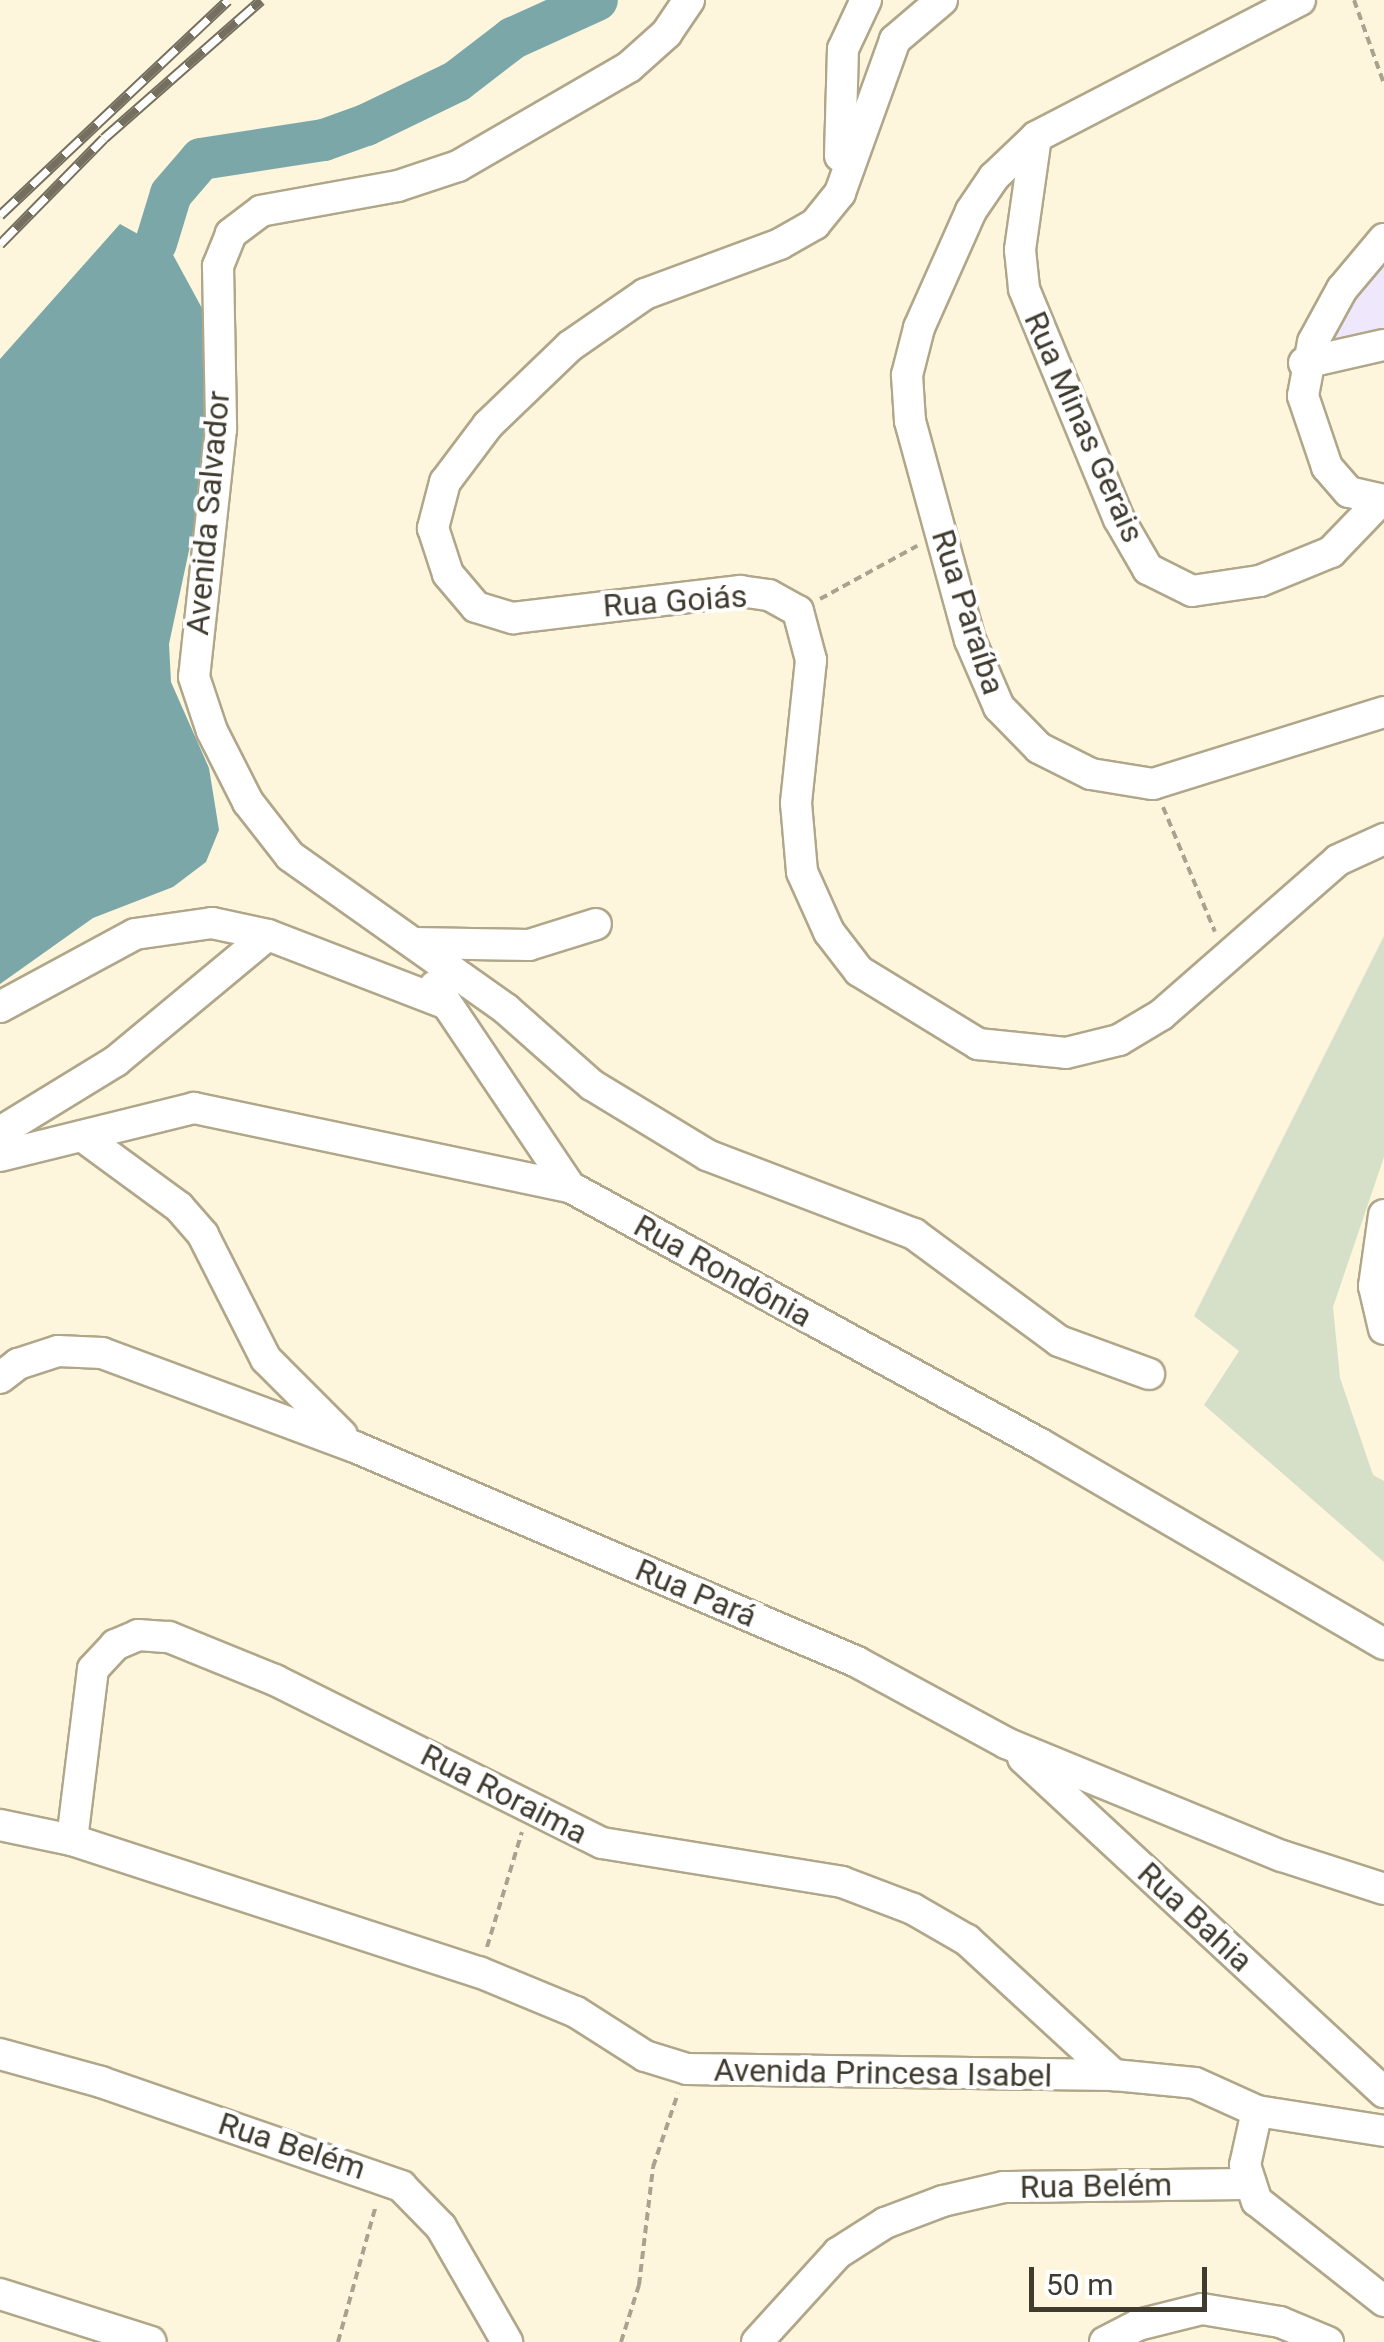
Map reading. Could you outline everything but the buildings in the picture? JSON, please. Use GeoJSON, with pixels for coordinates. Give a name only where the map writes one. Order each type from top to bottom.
{"type":"FeatureCollection","features":[{"type":"Feature","properties":{"kind":"street","name":"Avenida Salvador"},"geometry":{"type":"LineString","coordinates":[[570,1187],[444,1003],[414,943],[290,856],[248,802],[212,731],[194,678],[221,429],[218,266],[230,234],[261,211],[398,186],[458,166],[556,114],[629,67],[668,33],[689,0]]}},
{"type":"Feature","properties":{"kind":"street"},"geometry":{"type":"LineString","coordinates":[[840,194],[842,49],[866,0]]}},
{"type":"Feature","properties":{"kind":"street","name":"Rua Goiás"},"geometry":{"type":"LineString","coordinates":[[798,611],[769,595],[740,591],[513,618],[476,607],[448,574],[433,528],[445,482],[488,425],[570,346],[645,294],[780,244],[815,224],[840,194],[895,40],[942,0]]}},
{"type":"Feature","properties":{"kind":"street"},"geometry":{"type":"LineString","coordinates":[[1036,138],[1300,0]]}},
{"type":"Feature","properties":{"kind":"street","name":"Rua Minas Gerais"},"geometry":{"type":"LineString","coordinates":[[1036,138],[1020,250],[1024,290],[1119,519],[1148,569],[1192,591],[1260,581],[1330,552],[1382,500]]}},
{"type":"Feature","properties":{"kind":"street","name":"Rua Paraíba"},"geometry":{"type":"LineString","coordinates":[[1036,138],[971,211],[915,344],[907,375],[910,422],[970,640],[1000,708],[1039,748],[1091,774],[1153,784],[1384,712]]}},
{"type":"Feature","properties":{"kind":"street"},"geometry":{"type":"LineString","coordinates":[[1304,362],[1342,289],[1384,238]]}},
{"type":"Feature","properties":{"kind":"street"},"geometry":{"type":"LineString","coordinates":[[1304,362],[1384,345]]}},
{"type":"Feature","properties":{"kind":"street","name":"Rua Minas Gerais"},"geometry":{"type":"LineString","coordinates":[[1304,362],[1303,396],[1326,467],[1350,492],[1382,500]]}},
{"type":"Feature","properties":{"kind":"street"},"geometry":{"type":"LineString","coordinates":[[798,611],[810,660],[796,803],[802,872],[828,932],[859,971],[978,1044],[1066,1053],[1119,1040],[1161,1015],[1338,860],[1384,839]]}},
{"type":"Feature","properties":{"kind":"street"},"geometry":{"type":"LineString","coordinates":[[0,1007],[135,934],[212,923],[268,935],[444,1003]]}},
{"type":"Feature","properties":{"kind":"street"},"geometry":{"type":"LineString","coordinates":[[414,943],[529,946],[596,924]]}},
{"type":"Feature","properties":{"kind":"street"},"geometry":{"type":"LineString","coordinates":[[0,1132],[116,1060],[268,935]]}},
{"type":"Feature","properties":{"kind":"street"},"geometry":{"type":"LineString","coordinates":[[414,943],[506,1010],[592,1085],[653,1124],[707,1154],[880,1217],[1059,1341],[1150,1374]]}},
{"type":"Feature","properties":{"kind":"street","name":"Rua Rondônia"},"geometry":{"type":"LineString","coordinates":[[0,1156],[194,1108],[570,1187],[1042,1446],[1384,1644]]}},
{"type":"Feature","properties":{"kind":"street"},"geometry":{"type":"LineString","coordinates":[[82,1136],[180,1207],[203,1235],[266,1360],[355,1447]]}},
{"type":"Feature","properties":{"kind":"street"},"geometry":{"type":"LineString","coordinates":[[1384,1215],[1374,1286],[1384,1329]]}},
{"type":"Feature","properties":{"kind":"street","name":"Rua Pará"},"geometry":{"type":"LineString","coordinates":[[0,1378],[18,1364],[58,1351],[102,1353],[355,1447],[858,1662],[1006,1742],[1282,1856],[1384,1888]]}},
{"type":"Feature","properties":{"kind":"street","name":"Rua Roraima"},"geometry":{"type":"LineString","coordinates":[[72,1840],[93,1669],[115,1645],[138,1635],[169,1638],[275,1680],[602,1843],[842,1882],[913,1910],[993,1961],[1114,2075]]}},
{"type":"Feature","properties":{"kind":"street","name":"Rua Bahia"},"geometry":{"type":"LineString","coordinates":[[1006,1742],[1384,2092]]}},
{"type":"Feature","properties":{"kind":"street","name":"Avenida Princesa Isabel"},"geometry":{"type":"LineString","coordinates":[[0,1824],[72,1840],[479,1972],[576,2012],[646,2056],[686,2069],[1114,2075],[1194,2083],[1257,2110],[1384,2132]]}},
{"type":"Feature","properties":{"kind":"street","name":"Rua Belém"},"geometry":{"type":"LineString","coordinates":[[0,2054],[384,2176],[441,2228],[508,2342]]}},
{"type":"Feature","properties":{"kind":"street"},"geometry":{"type":"LineString","coordinates":[[1257,2110],[1245,2165],[1249,2184],[1276,2221],[1384,2301]]}},
{"type":"Feature","properties":{"kind":"street","name":"Rua Belém"},"geometry":{"type":"LineString","coordinates":[[757,2342],[838,2253],[885,2223],[943,2201],[1004,2187],[1249,2184]]}},
{"type":"Feature","properties":{"kind":"street"},"geometry":{"type":"LineString","coordinates":[[0,2294],[151,2342]]}},
{"type":"Feature","properties":{"kind":"street"},"geometry":{"type":"LineString","coordinates":[[1105,2342],[1138,2324],[1202,2309],[1280,2322],[1328,2342]]}},
{"type":"Feature","properties":{"kind":"path"},"geometry":{"type":"LineString","coordinates":[[1354,0],[1384,84]]}},
{"type":"Feature","properties":{"kind":"path"},"geometry":{"type":"LineString","coordinates":[[798,611],[941,534]]}},
{"type":"Feature","properties":{"kind":"path"},"geometry":{"type":"LineString","coordinates":[[1153,784],[1226,958]]}},
{"type":"Feature","properties":{"kind":"path"},"geometry":{"type":"LineString","coordinates":[[479,1972],[530,1808]]}},
{"type":"Feature","properties":{"kind":"path"},"geometry":{"type":"LineString","coordinates":[[621,2342],[640,2285],[653,2167],[686,2069]]}},
{"type":"Feature","properties":{"kind":"path"},"geometry":{"type":"LineString","coordinates":[[338,2342],[384,2176]]}},
{"type":"Feature","properties":{"kind":"shaded area"},"geometry":{"type":"Polygon","coordinates":[[[1384,256],[1384,354],[1328,370],[1340,309],[1384,256]]]}},
{"type":"Feature","properties":{"kind":"green space"},"geometry":{"type":"Polygon","coordinates":[[[1384,936],[1384,1157],[1333,1307],[1340,1378],[1373,1475],[1384,1481],[1384,1562],[1204,1405],[1239,1351],[1194,1316],[1384,936]]]}},
{"type":"Feature","properties":{"kind":"water"},"geometry":{"type":"Polygon","coordinates":[[[120,224],[172,253],[203,310],[213,358],[209,457],[169,644],[171,682],[209,768],[219,830],[206,862],[173,887],[93,918],[0,984],[0,359],[120,224]]]}},
{"type":"Feature","properties":{"kind":"waterway"},"geometry":{"type":"LineString","coordinates":[[156,243],[171,194],[201,159],[324,140],[366,125],[457,81],[513,38],[597,0]]}},
{"type":"Feature","properties":{"kind":"railway"},"geometry":{"type":"LineString","coordinates":[[0,215],[228,0]]}},
{"type":"Feature","properties":{"kind":"railway"},"geometry":{"type":"LineString","coordinates":[[0,244],[104,138],[261,0]]}}]}
